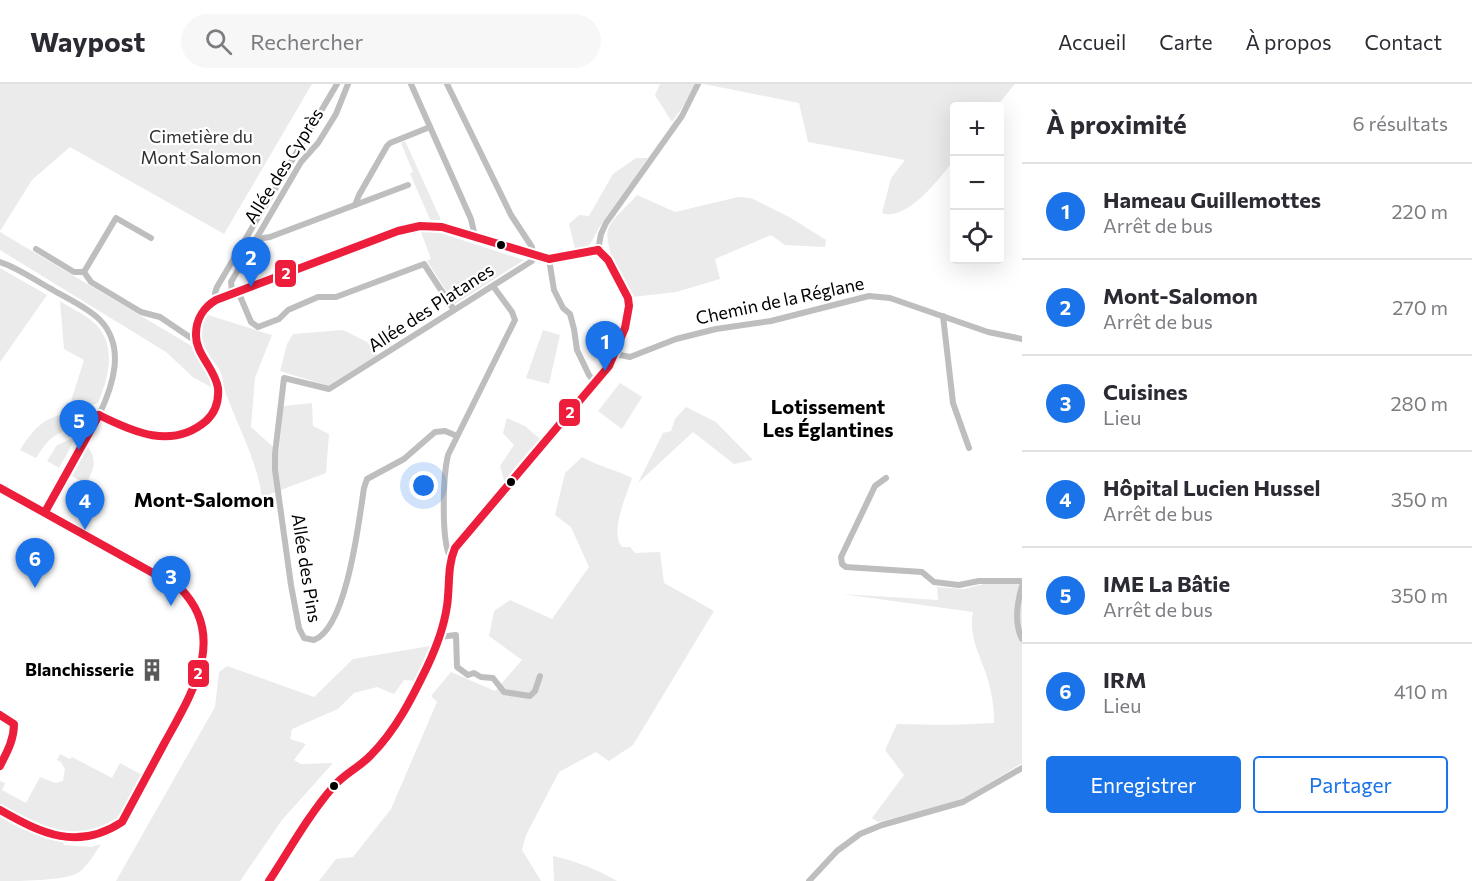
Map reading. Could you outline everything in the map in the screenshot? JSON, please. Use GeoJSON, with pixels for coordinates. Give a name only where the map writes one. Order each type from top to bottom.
{"type":"FeatureCollection","features":[{"type":"Feature","properties":{"kind":"street"},"geometry":{"type":"LineString","coordinates":[[216,300],[216,287],[337,84]]}},
{"type":"Feature","properties":{"kind":"street","name":"Allée des Cyprès"},"geometry":{"type":"LineString","coordinates":[[236,293],[231,288],[231,282],[301,162],[318,143],[336,114],[348,84]]}},
{"type":"Feature","properties":{"kind":"street"},"geometry":{"type":"LineString","coordinates":[[411,84],[471,219],[473,237]]}},
{"type":"Feature","properties":{"kind":"street"},"geometry":{"type":"LineString","coordinates":[[447,84],[511,216],[532,247],[533,256]]}},
{"type":"Feature","properties":{"kind":"street"},"geometry":{"type":"LineString","coordinates":[[598,250],[601,234],[606,224],[686,111],[698,84]]}},
{"type":"Feature","properties":{"kind":"street"},"geometry":{"type":"LineString","coordinates":[[355,205],[387,146],[430,127]]}},
{"type":"Feature","properties":{"kind":"street"},"geometry":{"type":"LineString","coordinates":[[256,239],[270,237],[408,185]]}},
{"type":"Feature","properties":{"kind":"street"},"geometry":{"type":"LineString","coordinates":[[84,272],[116,218],[151,238]]}},
{"type":"Feature","properties":{"kind":"street"},"geometry":{"type":"LineString","coordinates":[[197,342],[197,326],[201,313],[207,305],[216,300],[409,228],[430,226],[549,260],[598,250],[608,260],[628,298],[627,322],[615,354],[609,366],[459,542],[450,557]]}},
{"type":"Feature","properties":{"kind":"street"},"geometry":{"type":"LineString","coordinates":[[36,249],[74,272],[84,272]]}},
{"type":"Feature","properties":{"kind":"street","name":"Allée des Platanes"},"geometry":{"type":"LineString","coordinates":[[279,498],[275,454],[284,378],[329,388],[341,383],[532,261],[533,256]]}},
{"type":"Feature","properties":{"kind":"street"},"geometry":{"type":"LineString","coordinates":[[549,260],[554,290],[562,308],[570,314],[577,350],[595,383]]}},
{"type":"Feature","properties":{"kind":"street"},"geometry":{"type":"LineString","coordinates":[[0,262],[80,306],[105,327],[114,348],[115,369],[99,415],[159,438],[184,435],[199,427],[215,411],[219,393],[215,375],[197,342],[160,317],[141,312],[91,282],[84,272]]}},
{"type":"Feature","properties":{"kind":"street"},"geometry":{"type":"LineString","coordinates":[[236,293],[251,322],[255,326],[261,326],[279,318],[288,310],[318,297],[336,297],[424,264],[454,310]]}},
{"type":"Feature","properties":{"kind":"street"},"geometry":{"type":"LineString","coordinates":[[269,881],[321,802],[343,777],[365,761],[376,749],[414,694],[439,637],[447,609],[450,557],[445,544],[446,467],[450,450],[514,321],[512,312],[493,286]]}},
{"type":"Feature","properties":{"kind":"street","name":"Chemin de la Réglane"},"geometry":{"type":"LineString","coordinates":[[615,354],[630,357],[676,339],[716,329],[771,321],[869,296],[890,298],[988,332],[1022,339]]}},
{"type":"Feature","properties":{"kind":"street"},"geometry":{"type":"LineString","coordinates":[[943,316],[953,403],[969,448]]}},
{"type":"Feature","properties":{"kind":"street","name":"Allée des Pins"},"geometry":{"type":"LineString","coordinates":[[279,498],[299,628],[304,638],[314,640],[323,635],[328,628],[349,578],[367,479],[405,459],[435,432],[445,431],[457,436]]}},
{"type":"Feature","properties":{"kind":"street"},"geometry":{"type":"LineString","coordinates":[[886,478],[875,486],[841,557],[842,564],[850,568],[922,572],[934,582],[952,584],[979,581],[1022,581]]}},
{"type":"Feature","properties":{"kind":"street"},"geometry":{"type":"LineString","coordinates":[[1022,586],[1017,614],[1018,631],[1022,639]]}},
{"type":"Feature","properties":{"kind":"street"},"geometry":{"type":"LineString","coordinates":[[439,637],[456,635],[457,667],[468,675],[474,673],[481,677],[493,678],[504,692],[530,696],[535,691],[540,676]]}},
{"type":"Feature","properties":{"kind":"street"},"geometry":{"type":"LineString","coordinates":[[809,881],[837,851],[860,834],[882,825],[963,802],[1022,768]]}},
{"type":"Feature","properties":{"kind":"green space","name":"Cimetière du Mont Salomon"},"geometry":{"type":"Polygon","coordinates":[[[0,84],[312,84],[224,234],[70,147],[32,180],[0,231],[0,84]]]}},
{"type":"Feature","properties":{"kind":"green space"},"geometry":{"type":"Polygon","coordinates":[[[660,84],[695,84],[672,122],[655,95],[660,84]]]}},
{"type":"Feature","properties":{"kind":"green space"},"geometry":{"type":"Polygon","coordinates":[[[704,84],[1015,84],[1000,102],[950,102],[950,165],[922,197],[902,211],[892,214],[882,213],[891,178],[905,160],[808,142],[799,103],[704,84]]]}},
{"type":"Feature","properties":{"kind":"green space"},"geometry":{"type":"Polygon","coordinates":[[[405,141],[441,220],[430,220],[410,173],[413,172],[401,143],[405,141]]]}},
{"type":"Feature","properties":{"kind":"green space"},"geometry":{"type":"Polygon","coordinates":[[[636,158],[648,158],[600,226],[591,243],[586,247],[575,249],[569,224],[579,215],[589,216],[613,174],[636,158]]]}},
{"type":"Feature","properties":{"kind":"green space"},"geometry":{"type":"Polygon","coordinates":[[[637,195],[675,212],[738,197],[751,198],[791,218],[826,240],[825,247],[785,245],[771,235],[715,259],[720,279],[676,292],[632,297],[614,263],[607,235],[614,219],[637,195]]]}},
{"type":"Feature","properties":{"kind":"green space"},"geometry":{"type":"Polygon","coordinates":[[[0,232],[195,348],[209,373],[211,387],[194,378],[166,352],[0,250],[0,232]]]}},
{"type":"Feature","properties":{"kind":"green space"},"geometry":{"type":"Polygon","coordinates":[[[421,232],[437,232],[524,260],[455,304],[427,261],[431,259],[421,232]]]}},
{"type":"Feature","properties":{"kind":"green space"},"geometry":{"type":"Polygon","coordinates":[[[0,268],[47,295],[0,362],[0,268]]]}},
{"type":"Feature","properties":{"kind":"green space"},"geometry":{"type":"Polygon","coordinates":[[[60,301],[85,315],[100,329],[105,339],[108,349],[108,371],[98,403],[92,405],[71,401],[84,360],[64,349],[60,301]]]}},
{"type":"Feature","properties":{"kind":"green space"},"geometry":{"type":"Polygon","coordinates":[[[208,315],[272,335],[255,378],[251,427],[279,452],[283,406],[312,403],[313,426],[329,434],[326,473],[262,497],[256,470],[225,391],[221,373],[202,341],[202,324],[208,315]]]}},
{"type":"Feature","properties":{"kind":"green space"},"geometry":{"type":"Polygon","coordinates":[[[343,330],[367,342],[377,355],[328,386],[280,371],[287,344],[293,334],[343,330]]]}},
{"type":"Feature","properties":{"kind":"green space"},"geometry":{"type":"Polygon","coordinates":[[[543,330],[560,335],[549,384],[526,378],[543,330]]]}},
{"type":"Feature","properties":{"kind":"green space"},"geometry":{"type":"Polygon","coordinates":[[[620,383],[642,397],[622,429],[598,411],[620,383]]]}},
{"type":"Feature","properties":{"kind":"green space"},"geometry":{"type":"Polygon","coordinates":[[[686,407],[716,422],[753,460],[734,464],[693,432],[638,483],[663,433],[671,431],[675,419],[686,407]]]}},
{"type":"Feature","properties":{"kind":"green space"},"geometry":{"type":"Polygon","coordinates":[[[67,414],[80,415],[76,429],[56,435],[44,446],[36,458],[20,450],[45,421],[67,414]]]}},
{"type":"Feature","properties":{"kind":"green space"},"geometry":{"type":"Polygon","coordinates":[[[507,418],[525,426],[541,440],[505,484],[500,466],[514,445],[503,433],[507,418]]]}},
{"type":"Feature","properties":{"kind":"green space"},"geometry":{"type":"Polygon","coordinates":[[[75,439],[59,468],[47,461],[57,445],[75,439]]]}},
{"type":"Feature","properties":{"kind":"green space"},"geometry":{"type":"Polygon","coordinates":[[[88,447],[94,461],[86,484],[72,476],[88,447]]]}},
{"type":"Feature","properties":{"kind":"green space"},"geometry":{"type":"Polygon","coordinates":[[[582,457],[632,478],[618,523],[618,540],[622,547],[630,547],[635,553],[660,552],[664,583],[714,611],[633,745],[609,761],[596,752],[559,772],[526,835],[522,850],[541,881],[319,881],[336,859],[353,857],[391,809],[437,702],[431,696],[451,672],[495,691],[522,660],[489,636],[494,611],[510,600],[552,619],[589,567],[571,527],[555,515],[565,473],[582,457]]]}},
{"type":"Feature","properties":{"kind":"green space"},"geometry":{"type":"Polygon","coordinates":[[[984,584],[1022,584],[1022,763],[958,802],[878,822],[872,818],[904,775],[885,750],[897,724],[994,723],[992,696],[974,639],[973,612],[842,594],[938,600],[937,587],[964,589],[984,584]]]}},
{"type":"Feature","properties":{"kind":"green space"},"geometry":{"type":"Polygon","coordinates":[[[430,646],[416,681],[404,680],[394,694],[377,687],[354,693],[338,709],[292,729],[290,739],[306,744],[294,760],[301,764],[333,763],[282,820],[240,881],[116,881],[215,707],[219,672],[227,666],[314,697],[353,659],[430,646]]]}},
{"type":"Feature","properties":{"kind":"green space"},"geometry":{"type":"Polygon","coordinates":[[[60,754],[70,759],[72,757],[112,778],[120,763],[144,776],[118,820],[104,829],[74,834],[43,827],[0,807],[0,781],[5,783],[2,790],[26,803],[40,777],[55,783],[63,781],[65,769],[57,760],[60,754]]]}},
{"type":"Feature","properties":{"kind":"green space"},"geometry":{"type":"Polygon","coordinates":[[[0,816],[47,839],[63,842],[64,845],[91,847],[101,844],[82,870],[71,876],[29,881],[0,881],[0,816]]]}},
{"type":"Feature","properties":{"kind":"green space"},"geometry":{"type":"Polygon","coordinates":[[[553,856],[586,866],[617,881],[554,881],[553,856]]]}},
{"type":"Feature","properties":{"kind":"transit line","name":"2"},"geometry":{"type":"LineString","coordinates":[[99,415],[125,427],[152,435],[180,435],[193,430],[209,418],[218,397],[216,381],[199,348],[196,334],[197,323],[208,306],[216,300],[398,231],[420,226],[442,227],[549,259],[598,250]]}},
{"type":"Feature","properties":{"kind":"transit line","name":"2"},"geometry":{"type":"LineString","coordinates":[[269,881],[324,798],[337,782],[367,759],[380,745],[409,702],[442,630],[455,548],[609,366],[625,328],[629,306],[628,298],[608,260],[598,250]]}},
{"type":"Feature","properties":{"kind":"transit line","name":"2"},"geometry":{"type":"LineString","coordinates":[[45,512],[99,415]]}},
{"type":"Feature","properties":{"kind":"transit line","name":"2"},"geometry":{"type":"LineString","coordinates":[[0,488],[180,588],[194,607],[202,626],[204,646],[194,686],[185,706],[122,822],[106,831],[90,836],[60,836],[31,826],[0,810]]}},
{"type":"Feature","properties":{"kind":"transit line","name":"2"},"geometry":{"type":"LineString","coordinates":[[0,715],[14,724],[8,751],[0,766]]}},
{"type":"Feature","properties":{"kind":"place","name":"Mont-Salomon"},"geometry":{"type":"Point","coordinates":[251,287]}},
{"type":"Feature","properties":{"kind":"place","name":"Hameau Guillemottes"},"geometry":{"type":"Point","coordinates":[605,371]}},
{"type":"Feature","properties":{"kind":"place","name":"IME La Bâtie"},"geometry":{"type":"Point","coordinates":[79,450]}},
{"type":"Feature","properties":{"kind":"place","name":"Hôpital Lucien Hussel"},"geometry":{"type":"Point","coordinates":[85,530]}},
{"type":"Feature","properties":{"kind":"place","name":"IRM"},"geometry":{"type":"Point","coordinates":[35,588]}},
{"type":"Feature","properties":{"kind":"place","name":"Cuisines"},"geometry":{"type":"Point","coordinates":[171,606]}},
{"type":"Feature","properties":{"kind":"place","name":"Blanchisserie"},"geometry":{"type":"Point","coordinates":[152,670]}},
{"type":"Feature","properties":{"kind":"district","name":"Lotissement Les Églantines"},"geometry":{"type":"Point","coordinates":[828,418]}},
{"type":"Feature","properties":{"kind":"district","name":"Mont-Salomon"},"geometry":{"type":"Point","coordinates":[204,500]}}]}
